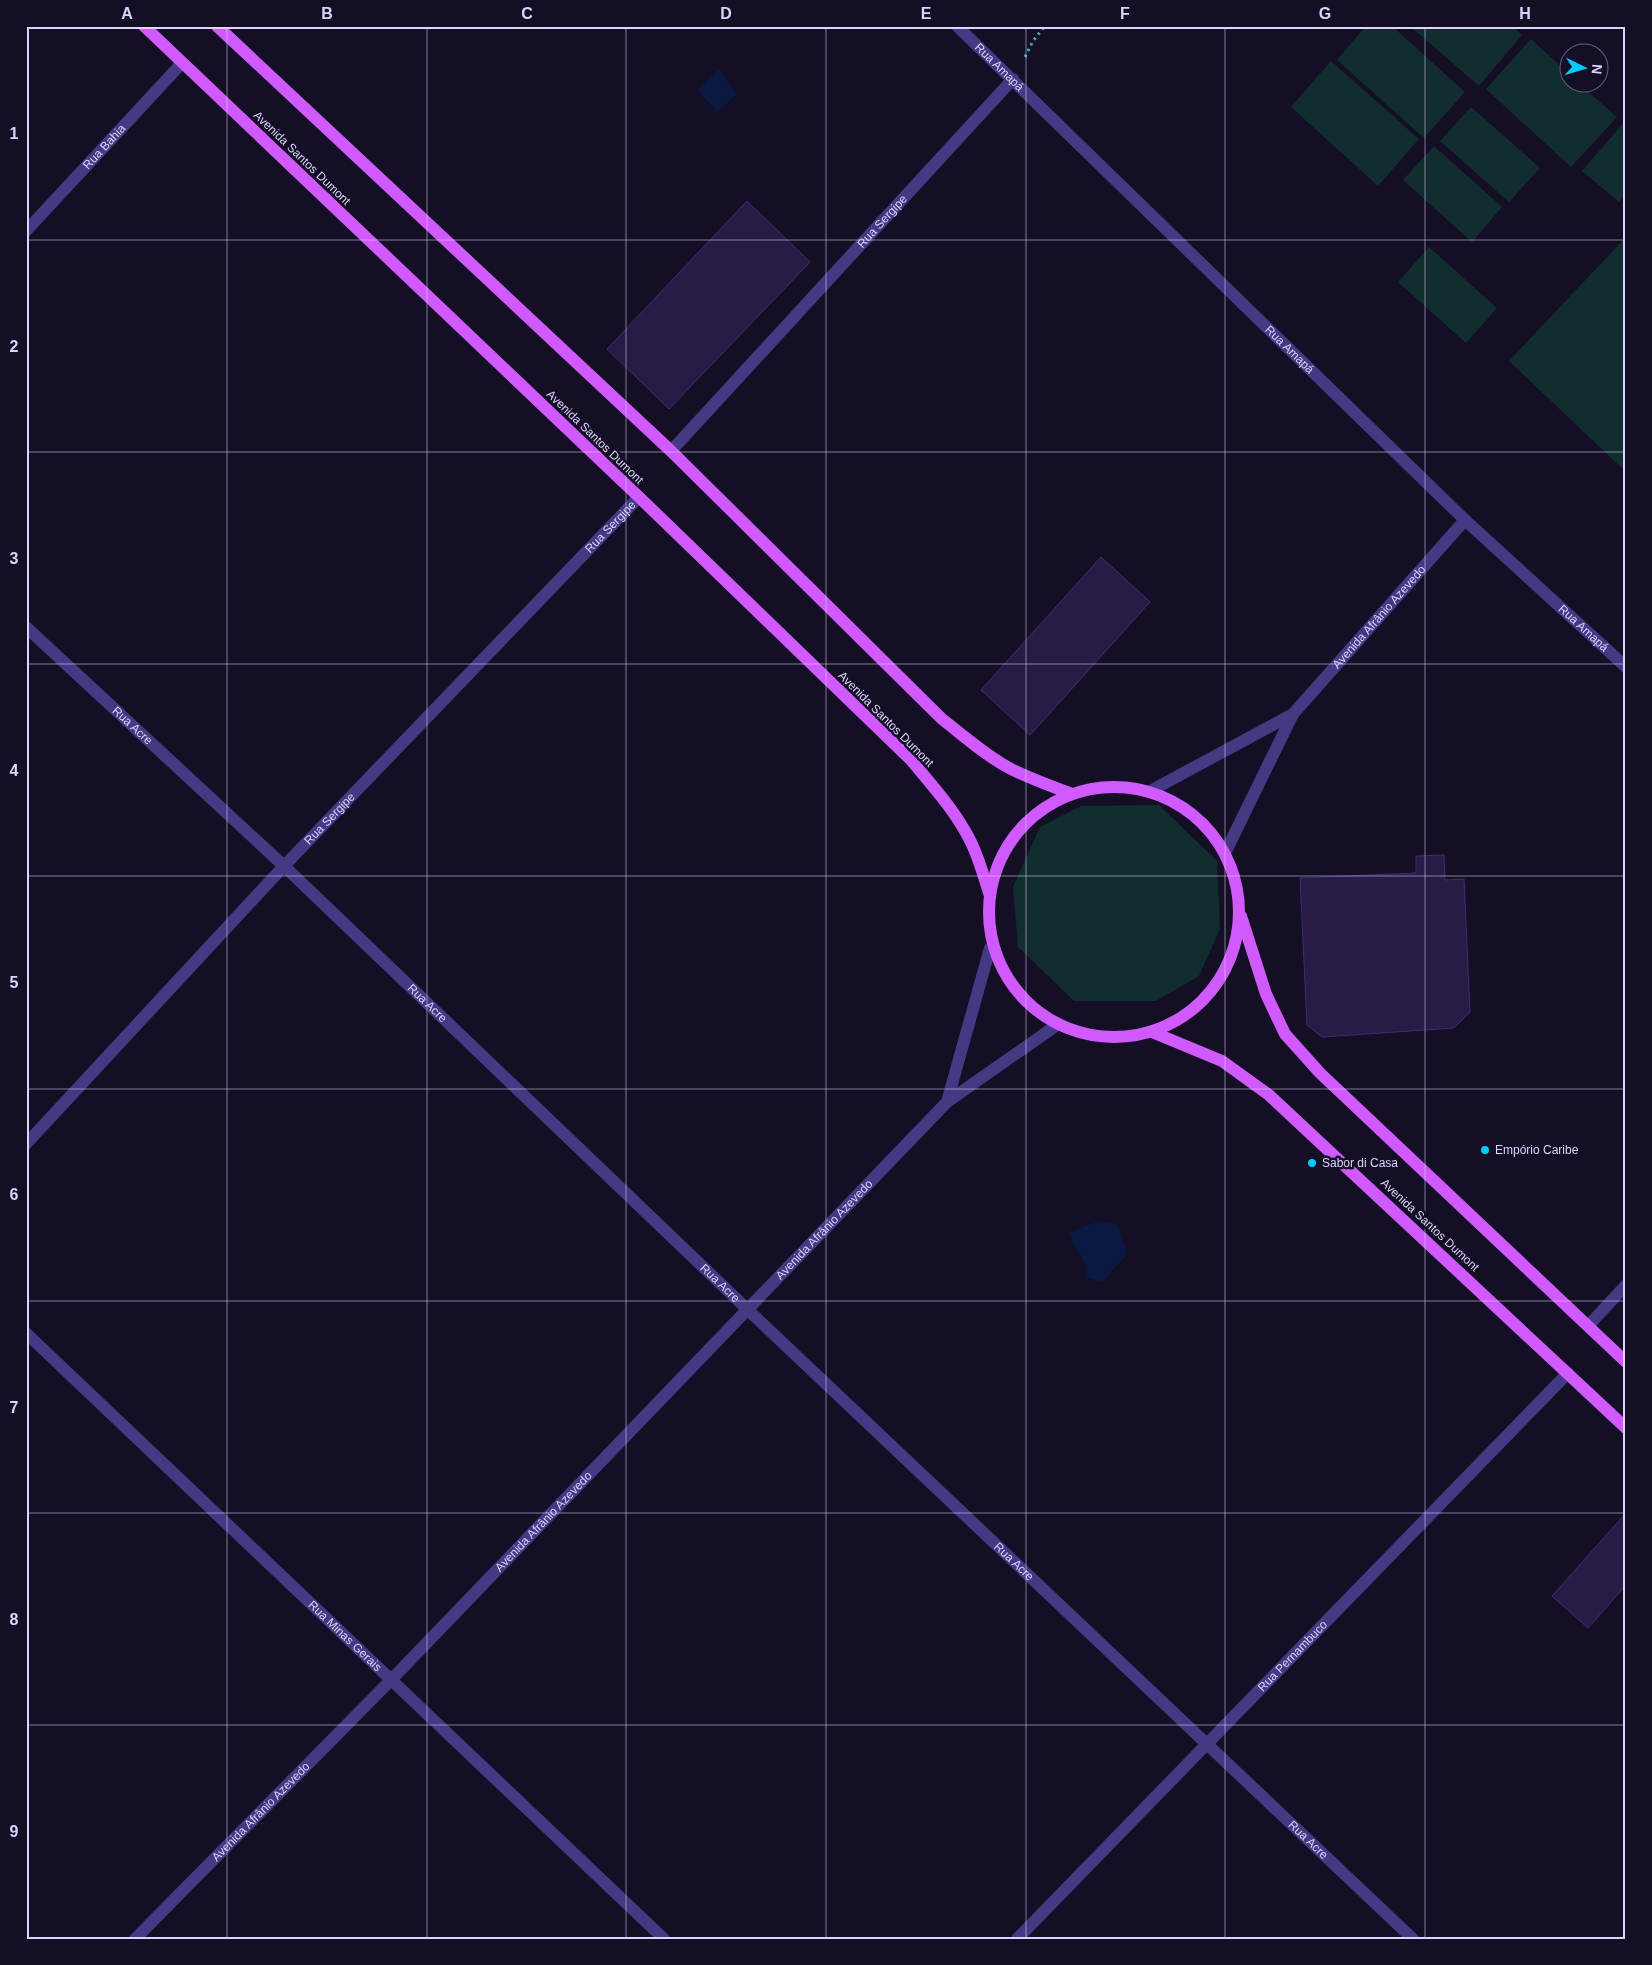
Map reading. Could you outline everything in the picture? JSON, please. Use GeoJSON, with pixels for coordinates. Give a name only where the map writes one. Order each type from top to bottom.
{"type":"FeatureCollection","features":[{"type":"Feature","properties":{"kind":"main road","name":"Avenida Santos Dumont"},"geometry":{"type":"LineString","coordinates":[[144,26],[639,497],[911,760],[942,797],[965,831],[978,859],[990,896]]}},
{"type":"Feature","properties":{"kind":"main road"},"geometry":{"type":"LineString","coordinates":[[223,28],[671,451],[942,719],[1009,768],[1038,782],[1072,794]]}},
{"type":"Feature","properties":{"kind":"main road","name":"Avenida Santos Dumont"},"geometry":{"type":"LineString","coordinates":[[1240,912],[1234,952],[1215,987],[1187,1015],[1152,1032],[1117,1038],[1084,1035],[1057,1025],[1023,998],[990,948],[990,896],[999,863],[1017,833],[1042,810],[1072,794],[1113,786],[1154,789],[1191,813],[1227,849],[1235,876],[1240,912],[1266,994],[1285,1034],[1320,1073],[1626,1362]]}},
{"type":"Feature","properties":{"kind":"main road","name":"Avenida Santos Dumont"},"geometry":{"type":"LineString","coordinates":[[1152,1032],[1222,1062],[1269,1095],[1626,1428]]}},
{"type":"Feature","properties":{"kind":"street","name":"Rua Amapá"},"geometry":{"type":"LineString","coordinates":[[957,26],[1465,520],[1626,667]]}},
{"type":"Feature","properties":{"kind":"street","name":"Rua Bahia"},"geometry":{"type":"LineString","coordinates":[[26,231],[182,63]]}},
{"type":"Feature","properties":{"kind":"street","name":"Rua Sergipe"},"geometry":{"type":"LineString","coordinates":[[671,451],[1013,79]]}},
{"type":"Feature","properties":{"kind":"street","name":"Rua Sergipe"},"geometry":{"type":"LineString","coordinates":[[26,1144],[284,866],[639,497]]}},
{"type":"Feature","properties":{"kind":"street","name":"Avenida Afrânio Azevedo"},"geometry":{"type":"LineString","coordinates":[[1227,849],[1293,714],[1465,520]]}},
{"type":"Feature","properties":{"kind":"street","name":"Rua Acre"},"geometry":{"type":"LineString","coordinates":[[26,627],[284,866],[747,1309],[1413,1939]]}},
{"type":"Feature","properties":{"kind":"street","name":"Avenida Afrânio Azevedo"},"geometry":{"type":"LineString","coordinates":[[1154,789],[1293,714]]}},
{"type":"Feature","properties":{"kind":"street","name":"Avenida Afrânio Azevedo"},"geometry":{"type":"LineString","coordinates":[[947,1102],[990,948]]}},
{"type":"Feature","properties":{"kind":"street","name":"Avenida Afrânio Azevedo"},"geometry":{"type":"LineString","coordinates":[[135,1939],[392,1679],[947,1102],[1057,1025]]}},
{"type":"Feature","properties":{"kind":"street"},"geometry":{"type":"LineString","coordinates":[[1588,1326],[1626,1285]]}},
{"type":"Feature","properties":{"kind":"street","name":"Rua Minas Gerais"},"geometry":{"type":"LineString","coordinates":[[26,1333],[664,1939]]}},
{"type":"Feature","properties":{"kind":"street","name":"Rua Pernambuco"},"geometry":{"type":"LineString","coordinates":[[1017,1939],[1568,1373]]}},
{"type":"Feature","properties":{"kind":"path"},"geometry":{"type":"LineString","coordinates":[[1013,79],[1034,41],[1045,26]]}},
{"type":"Feature","properties":{"kind":"green space"},"geometry":{"type":"Polygon","coordinates":[[[1366,26],[1392,26],[1465,92],[1424,138],[1337,60],[1366,26]]]}},
{"type":"Feature","properties":{"kind":"green space"},"geometry":{"type":"Polygon","coordinates":[[[1410,26],[1512,26],[1522,35],[1479,86],[1410,26]]]}},
{"type":"Feature","properties":{"kind":"green space"},"geometry":{"type":"Polygon","coordinates":[[[1531,39],[1560,66],[1560,92],[1588,92],[1617,117],[1571,167],[1486,89],[1531,39]]]}},
{"type":"Feature","properties":{"kind":"green space"},"geometry":{"type":"Polygon","coordinates":[[[1331,61],[1419,139],[1378,186],[1291,107],[1331,61]]]}},
{"type":"Feature","properties":{"kind":"green space"},"geometry":{"type":"Polygon","coordinates":[[[1471,107],[1540,168],[1509,202],[1440,141],[1471,107]]]}},
{"type":"Feature","properties":{"kind":"green space"},"geometry":{"type":"Polygon","coordinates":[[[1626,120],[1626,194],[1619,202],[1582,171],[1626,120]]]}},
{"type":"Feature","properties":{"kind":"green space"},"geometry":{"type":"Polygon","coordinates":[[[1434,146],[1502,207],[1472,242],[1403,180],[1434,146]]]}},
{"type":"Feature","properties":{"kind":"green space"},"geometry":{"type":"Polygon","coordinates":[[[1626,237],[1626,472],[1509,361],[1626,237]]]}},
{"type":"Feature","properties":{"kind":"green space"},"geometry":{"type":"Polygon","coordinates":[[[1429,247],[1497,308],[1466,343],[1398,282],[1429,247]]]}},
{"type":"Feature","properties":{"kind":"green space"},"geometry":{"type":"Polygon","coordinates":[[[1159,805],[1217,861],[1220,929],[1199,976],[1156,1001],[1074,1001],[1018,947],[1013,887],[1040,827],[1081,806],[1159,805]]]}},
{"type":"Feature","properties":{"kind":"water"},"geometry":{"type":"Polygon","coordinates":[[[719,69],[736,95],[717,112],[698,90],[719,69]]]}},
{"type":"Feature","properties":{"kind":"water"},"geometry":{"type":"Polygon","coordinates":[[[1099,1221],[1118,1225],[1127,1255],[1102,1282],[1088,1278],[1084,1261],[1068,1233],[1099,1221]]]}},
{"type":"Feature","properties":{"kind":"building"},"geometry":{"type":"Polygon","coordinates":[[[747,201],[810,262],[669,409],[607,349],[747,201]]]}},
{"type":"Feature","properties":{"kind":"building"},"geometry":{"type":"Polygon","coordinates":[[[1101,557],[1150,602],[1030,735],[981,690],[1101,557]]]}},
{"type":"Feature","properties":{"kind":"building"},"geometry":{"type":"Polygon","coordinates":[[[1444,855],[1445,880],[1464,879],[1470,1012],[1454,1028],[1322,1037],[1307,1025],[1300,878],[1416,873],[1416,856],[1444,855]]]}},
{"type":"Feature","properties":{"kind":"building"},"geometry":{"type":"Polygon","coordinates":[[[1626,1513],[1626,1585],[1588,1628],[1552,1596],[1626,1513]]]}},
{"type":"Feature","properties":{"kind":"place","name":"Empório Caribe"},"geometry":{"type":"Point","coordinates":[1485,1150]}},
{"type":"Feature","properties":{"kind":"place","name":"Sabor di Casa"},"geometry":{"type":"Point","coordinates":[1312,1163]}}]}
